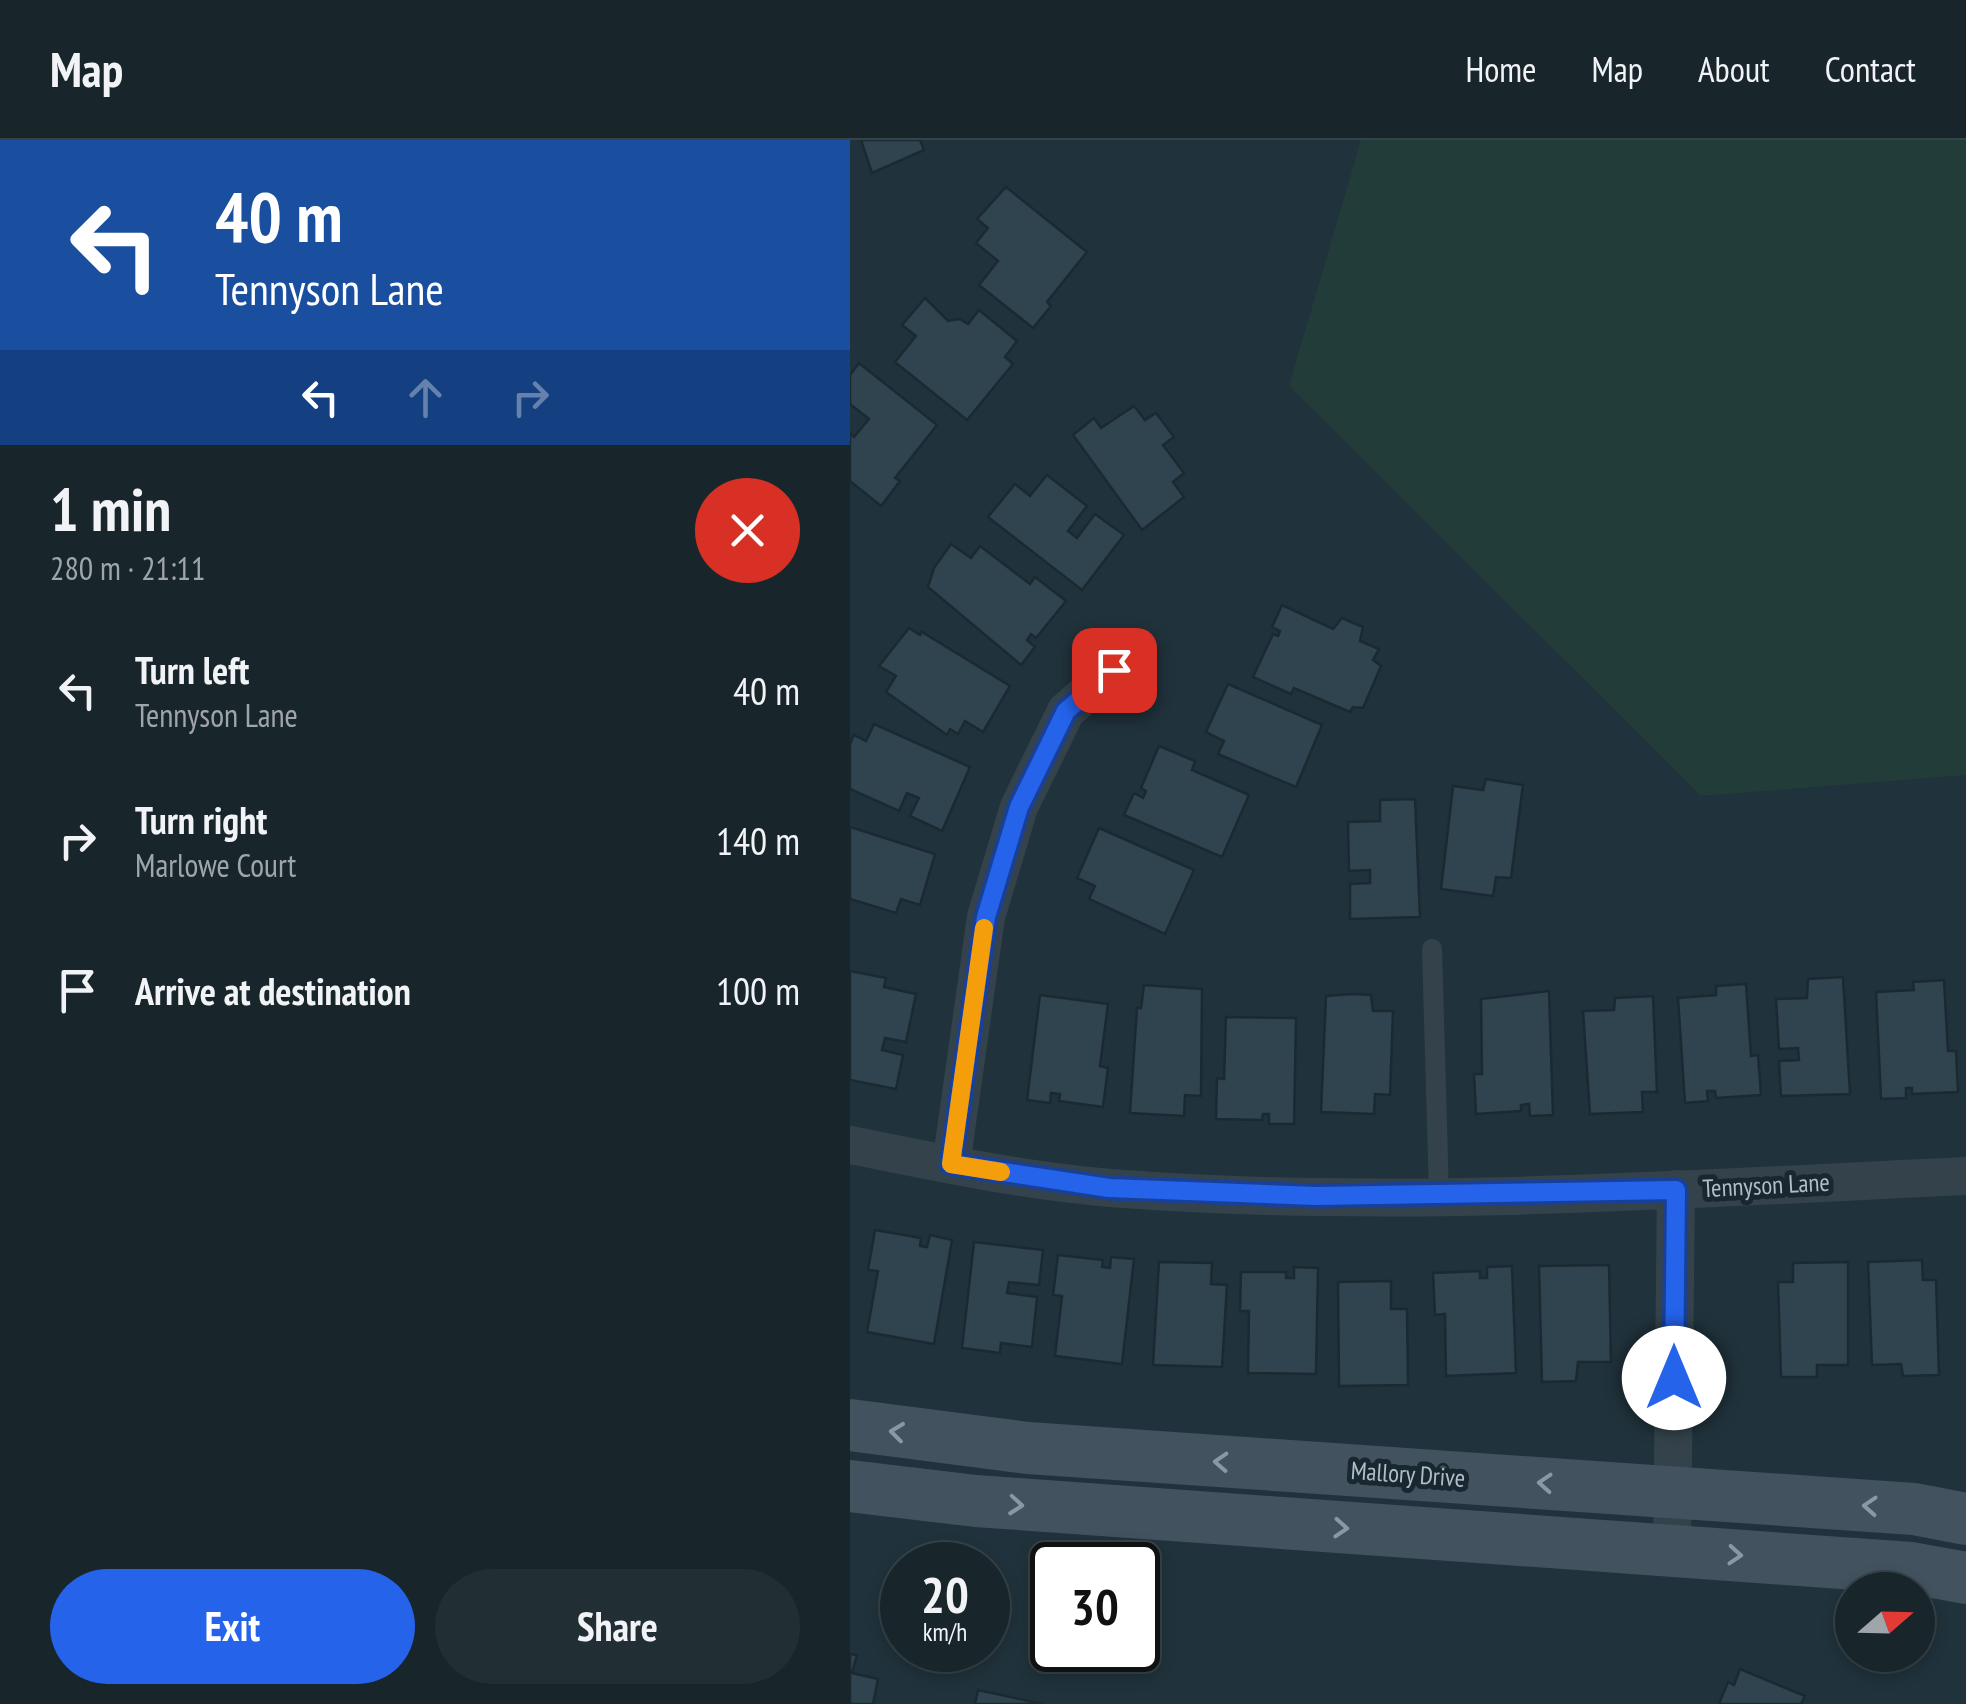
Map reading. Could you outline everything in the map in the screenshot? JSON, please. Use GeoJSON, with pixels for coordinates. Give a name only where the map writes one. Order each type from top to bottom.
{"type":"FeatureCollection","features":[{"type":"Feature","properties":{"kind":"main road","name":"Mallory Drive"},"geometry":{"type":"LineString","coordinates":[[850,1425],[1028,1448],[1914,1509],[1966,1519]]}},
{"type":"Feature","properties":{"kind":"main road"},"geometry":{"type":"LineString","coordinates":[[850,1486],[1146,1515],[1911,1568],[1966,1578]]}},
{"type":"Feature","properties":{"kind":"street"},"geometry":{"type":"LineString","coordinates":[[951,1164],[986,917],[1019,807],[1066,711],[1138,649]]}},
{"type":"Feature","properties":{"kind":"street","name":"Tennyson Lane"},"geometry":{"type":"LineString","coordinates":[[850,1146],[1109,1188],[1316,1196],[1676,1190],[1966,1176]]}},
{"type":"Feature","properties":{"kind":"street"},"geometry":{"type":"LineString","coordinates":[[1672,1550],[1676,1190]]}},
{"type":"Feature","properties":{"kind":"lane"},"geometry":{"type":"LineString","coordinates":[[1432,949],[1439,1194]]}},
{"type":"Feature","properties":{"kind":"green space"},"geometry":{"type":"Polygon","coordinates":[[[1361,140],[1966,140],[1966,775],[1701,796],[1289,386],[1361,140]]]}},
{"type":"Feature","properties":{"kind":"building"},"geometry":{"type":"Polygon","coordinates":[[[861,140],[920,140],[924,150],[872,173],[861,140]]]}},
{"type":"Feature","properties":{"kind":"building"},"geometry":{"type":"Polygon","coordinates":[[[1006,187],[1087,252],[1047,302],[1051,306],[1033,328],[979,285],[998,261],[976,243],[988,228],[977,219],[1006,187]]]}},
{"type":"Feature","properties":{"kind":"building"},"geometry":{"type":"Polygon","coordinates":[[[925,298],[948,321],[960,319],[968,324],[979,310],[1017,341],[1005,357],[1013,364],[967,420],[895,362],[916,336],[902,325],[925,298]]]}},
{"type":"Feature","properties":{"kind":"building"},"geometry":{"type":"Polygon","coordinates":[[[859,363],[937,425],[895,478],[900,481],[881,506],[850,481],[850,433],[854,437],[869,419],[850,404],[850,375],[859,363]]]}},
{"type":"Feature","properties":{"kind":"building"},"geometry":{"type":"Polygon","coordinates":[[[1134,406],[1145,420],[1156,413],[1174,437],[1163,445],[1184,473],[1173,482],[1184,497],[1142,530],[1073,435],[1094,418],[1101,428],[1134,406]]]}},
{"type":"Feature","properties":{"kind":"building"},"geometry":{"type":"Polygon","coordinates":[[[1047,475],[1087,506],[1068,531],[1077,538],[1095,514],[1124,535],[1082,590],[988,517],[1015,484],[1030,496],[1047,475]]]}},
{"type":"Feature","properties":{"kind":"building"},"geometry":{"type":"Polygon","coordinates":[[[951,544],[971,558],[980,546],[1030,584],[1035,577],[1066,601],[1036,638],[1031,634],[1027,640],[1035,647],[1021,665],[928,587],[934,568],[951,544]]]}},
{"type":"Feature","properties":{"kind":"building"},"geometry":{"type":"Polygon","coordinates":[[[1282,605],[1333,629],[1342,618],[1363,627],[1360,641],[1379,649],[1373,660],[1381,666],[1363,708],[1353,707],[1350,712],[1294,688],[1291,694],[1253,677],[1273,634],[1278,636],[1280,631],[1272,627],[1282,605]]]}},
{"type":"Feature","properties":{"kind":"building"},"geometry":{"type":"Polygon","coordinates":[[[909,628],[920,635],[922,632],[1010,686],[983,732],[965,721],[958,734],[950,729],[947,735],[886,692],[896,676],[879,666],[909,628]]]}},
{"type":"Feature","properties":{"kind":"building"},"geometry":{"type":"Polygon","coordinates":[[[1228,684],[1322,725],[1296,787],[1218,754],[1224,741],[1206,732],[1228,684]]]}},
{"type":"Feature","properties":{"kind":"building"},"geometry":{"type":"Polygon","coordinates":[[[874,724],[970,767],[942,831],[910,816],[919,798],[907,793],[899,811],[850,789],[850,744],[854,735],[866,741],[874,724]]]}},
{"type":"Feature","properties":{"kind":"building"},"geometry":{"type":"Polygon","coordinates":[[[1159,746],[1195,761],[1192,770],[1249,795],[1222,857],[1124,815],[1134,793],[1143,798],[1146,791],[1141,788],[1159,746]]]}},
{"type":"Feature","properties":{"kind":"building"},"geometry":{"type":"Polygon","coordinates":[[[1486,779],[1523,785],[1511,878],[1496,877],[1493,896],[1441,889],[1453,786],[1483,790],[1486,779]]]}},
{"type":"Feature","properties":{"kind":"building"},"geometry":{"type":"Polygon","coordinates":[[[1415,799],[1420,917],[1350,919],[1350,884],[1370,883],[1370,870],[1349,871],[1348,822],[1380,821],[1380,800],[1415,799]]]}},
{"type":"Feature","properties":{"kind":"building"},"geometry":{"type":"Polygon","coordinates":[[[850,827],[935,854],[920,905],[901,899],[896,913],[850,899],[850,827]]]}},
{"type":"Feature","properties":{"kind":"building"},"geometry":{"type":"Polygon","coordinates":[[[1099,828],[1194,870],[1165,934],[1089,899],[1095,886],[1077,878],[1099,828]]]}},
{"type":"Feature","properties":{"kind":"building"},"geometry":{"type":"Polygon","coordinates":[[[850,971],[886,978],[884,987],[916,994],[906,1042],[885,1038],[882,1050],[903,1055],[896,1089],[850,1080],[850,971]]]}},
{"type":"Feature","properties":{"kind":"building"},"geometry":{"type":"Polygon","coordinates":[[[1843,977],[1850,1094],[1781,1096],[1779,1061],[1799,1060],[1798,1048],[1779,1049],[1776,999],[1807,998],[1808,979],[1843,977]]]}},
{"type":"Feature","properties":{"kind":"building"},"geometry":{"type":"Polygon","coordinates":[[[1944,980],[1948,1051],[1956,1051],[1958,1092],[1912,1094],[1912,1088],[1906,1088],[1906,1098],[1881,1099],[1876,992],[1914,990],[1913,982],[1944,980]]]}},
{"type":"Feature","properties":{"kind":"building"},"geometry":{"type":"Polygon","coordinates":[[[1746,984],[1751,1056],[1758,1055],[1761,1095],[1716,1098],[1715,1091],[1707,1091],[1708,1101],[1685,1103],[1678,998],[1716,995],[1716,986],[1746,984]]]}},
{"type":"Feature","properties":{"kind":"building"},"geometry":{"type":"Polygon","coordinates":[[[1144,985],[1202,989],[1201,1096],[1185,1095],[1184,1116],[1130,1113],[1137,1008],[1141,1008],[1144,985]]]}},
{"type":"Feature","properties":{"kind":"building"},"geometry":{"type":"Polygon","coordinates":[[[1549,991],[1553,1115],[1530,1116],[1529,1104],[1521,1105],[1521,1111],[1476,1114],[1474,1074],[1482,1074],[1481,999],[1549,991]]]}},
{"type":"Feature","properties":{"kind":"building"},"geometry":{"type":"Polygon","coordinates":[[[1040,995],[1108,1004],[1100,1066],[1108,1068],[1103,1107],[1059,1101],[1060,1094],[1051,1093],[1050,1103],[1027,1100],[1040,995]]]}},
{"type":"Feature","properties":{"kind":"building"},"geometry":{"type":"Polygon","coordinates":[[[1371,995],[1373,1011],[1393,1011],[1390,1095],[1375,1094],[1374,1114],[1321,1112],[1326,996],[1371,995]]]}},
{"type":"Feature","properties":{"kind":"building"},"geometry":{"type":"Polygon","coordinates":[[[1653,996],[1657,1092],[1642,1092],[1643,1112],[1590,1114],[1583,1011],[1614,1010],[1615,998],[1653,996]]]}},
{"type":"Feature","properties":{"kind":"building"},"geometry":{"type":"Polygon","coordinates":[[[1226,1017],[1296,1018],[1294,1124],[1269,1124],[1269,1114],[1263,1114],[1262,1120],[1216,1119],[1217,1078],[1224,1079],[1226,1017]]]}},
{"type":"Feature","properties":{"kind":"building"},"geometry":{"type":"Polygon","coordinates":[[[875,1230],[921,1238],[920,1246],[927,1247],[930,1235],[952,1240],[934,1344],[867,1332],[878,1271],[868,1270],[875,1230]]]}},
{"type":"Feature","properties":{"kind":"building"},"geometry":{"type":"Polygon","coordinates":[[[974,1242],[1043,1250],[1039,1285],[1009,1282],[1007,1293],[1037,1297],[1032,1347],[1001,1343],[1000,1353],[962,1348],[974,1242]]]}},
{"type":"Feature","properties":{"kind":"building"},"geometry":{"type":"Polygon","coordinates":[[[1058,1255],[1103,1260],[1102,1267],[1110,1268],[1111,1257],[1134,1259],[1122,1364],[1055,1356],[1062,1296],[1053,1295],[1058,1255]]]}},
{"type":"Feature","properties":{"kind":"building"},"geometry":{"type":"Polygon","coordinates":[[[1922,1260],[1923,1280],[1936,1280],[1939,1375],[1903,1376],[1901,1364],[1872,1365],[1868,1262],[1922,1260]]]}},
{"type":"Feature","properties":{"kind":"building"},"geometry":{"type":"Polygon","coordinates":[[[1159,1262],[1212,1263],[1211,1284],[1227,1285],[1222,1367],[1153,1365],[1159,1262]]]}},
{"type":"Feature","properties":{"kind":"building"},"geometry":{"type":"Polygon","coordinates":[[[1848,1262],[1848,1365],[1817,1365],[1817,1377],[1781,1377],[1778,1282],[1793,1282],[1793,1263],[1848,1262]]]}},
{"type":"Feature","properties":{"kind":"building"},"geometry":{"type":"Polygon","coordinates":[[[1609,1265],[1611,1362],[1578,1362],[1576,1381],[1542,1382],[1539,1266],[1609,1265]]]}},
{"type":"Feature","properties":{"kind":"building"},"geometry":{"type":"Polygon","coordinates":[[[1512,1266],[1516,1373],[1446,1376],[1445,1314],[1435,1315],[1433,1273],[1480,1271],[1480,1278],[1487,1278],[1487,1267],[1512,1266]]]}},
{"type":"Feature","properties":{"kind":"building"},"geometry":{"type":"Polygon","coordinates":[[[1294,1267],[1318,1268],[1316,1374],[1248,1373],[1249,1311],[1240,1311],[1241,1272],[1286,1272],[1286,1278],[1294,1278],[1294,1267]]]}},
{"type":"Feature","properties":{"kind":"building"},"geometry":{"type":"Polygon","coordinates":[[[1391,1281],[1391,1309],[1407,1309],[1408,1385],[1339,1386],[1338,1282],[1391,1281]]]}},
{"type":"Feature","properties":{"kind":"building"},"geometry":{"type":"Polygon","coordinates":[[[850,1654],[857,1655],[852,1673],[878,1679],[873,1704],[850,1704],[850,1654]]]}},
{"type":"Feature","properties":{"kind":"building"},"geometry":{"type":"Polygon","coordinates":[[[1740,1669],[1805,1696],[1801,1704],[1719,1704],[1728,1682],[1734,1685],[1740,1669]]]}},
{"type":"Feature","properties":{"kind":"building"},"geometry":{"type":"Polygon","coordinates":[[[978,1690],[1043,1704],[975,1704],[978,1690]]]}},
{"type":"Feature","properties":{"kind":"slow traffic"},"geometry":{"type":"LineString","coordinates":[[984,928],[951,1164],[1001,1172]]}},
{"type":"Feature","properties":{"kind":"route"},"geometry":{"type":"LineString","coordinates":[[1114,670],[1066,711],[1019,807],[986,917],[951,1164],[1109,1188],[1316,1196],[1676,1190],[1674,1378]]}}]}
